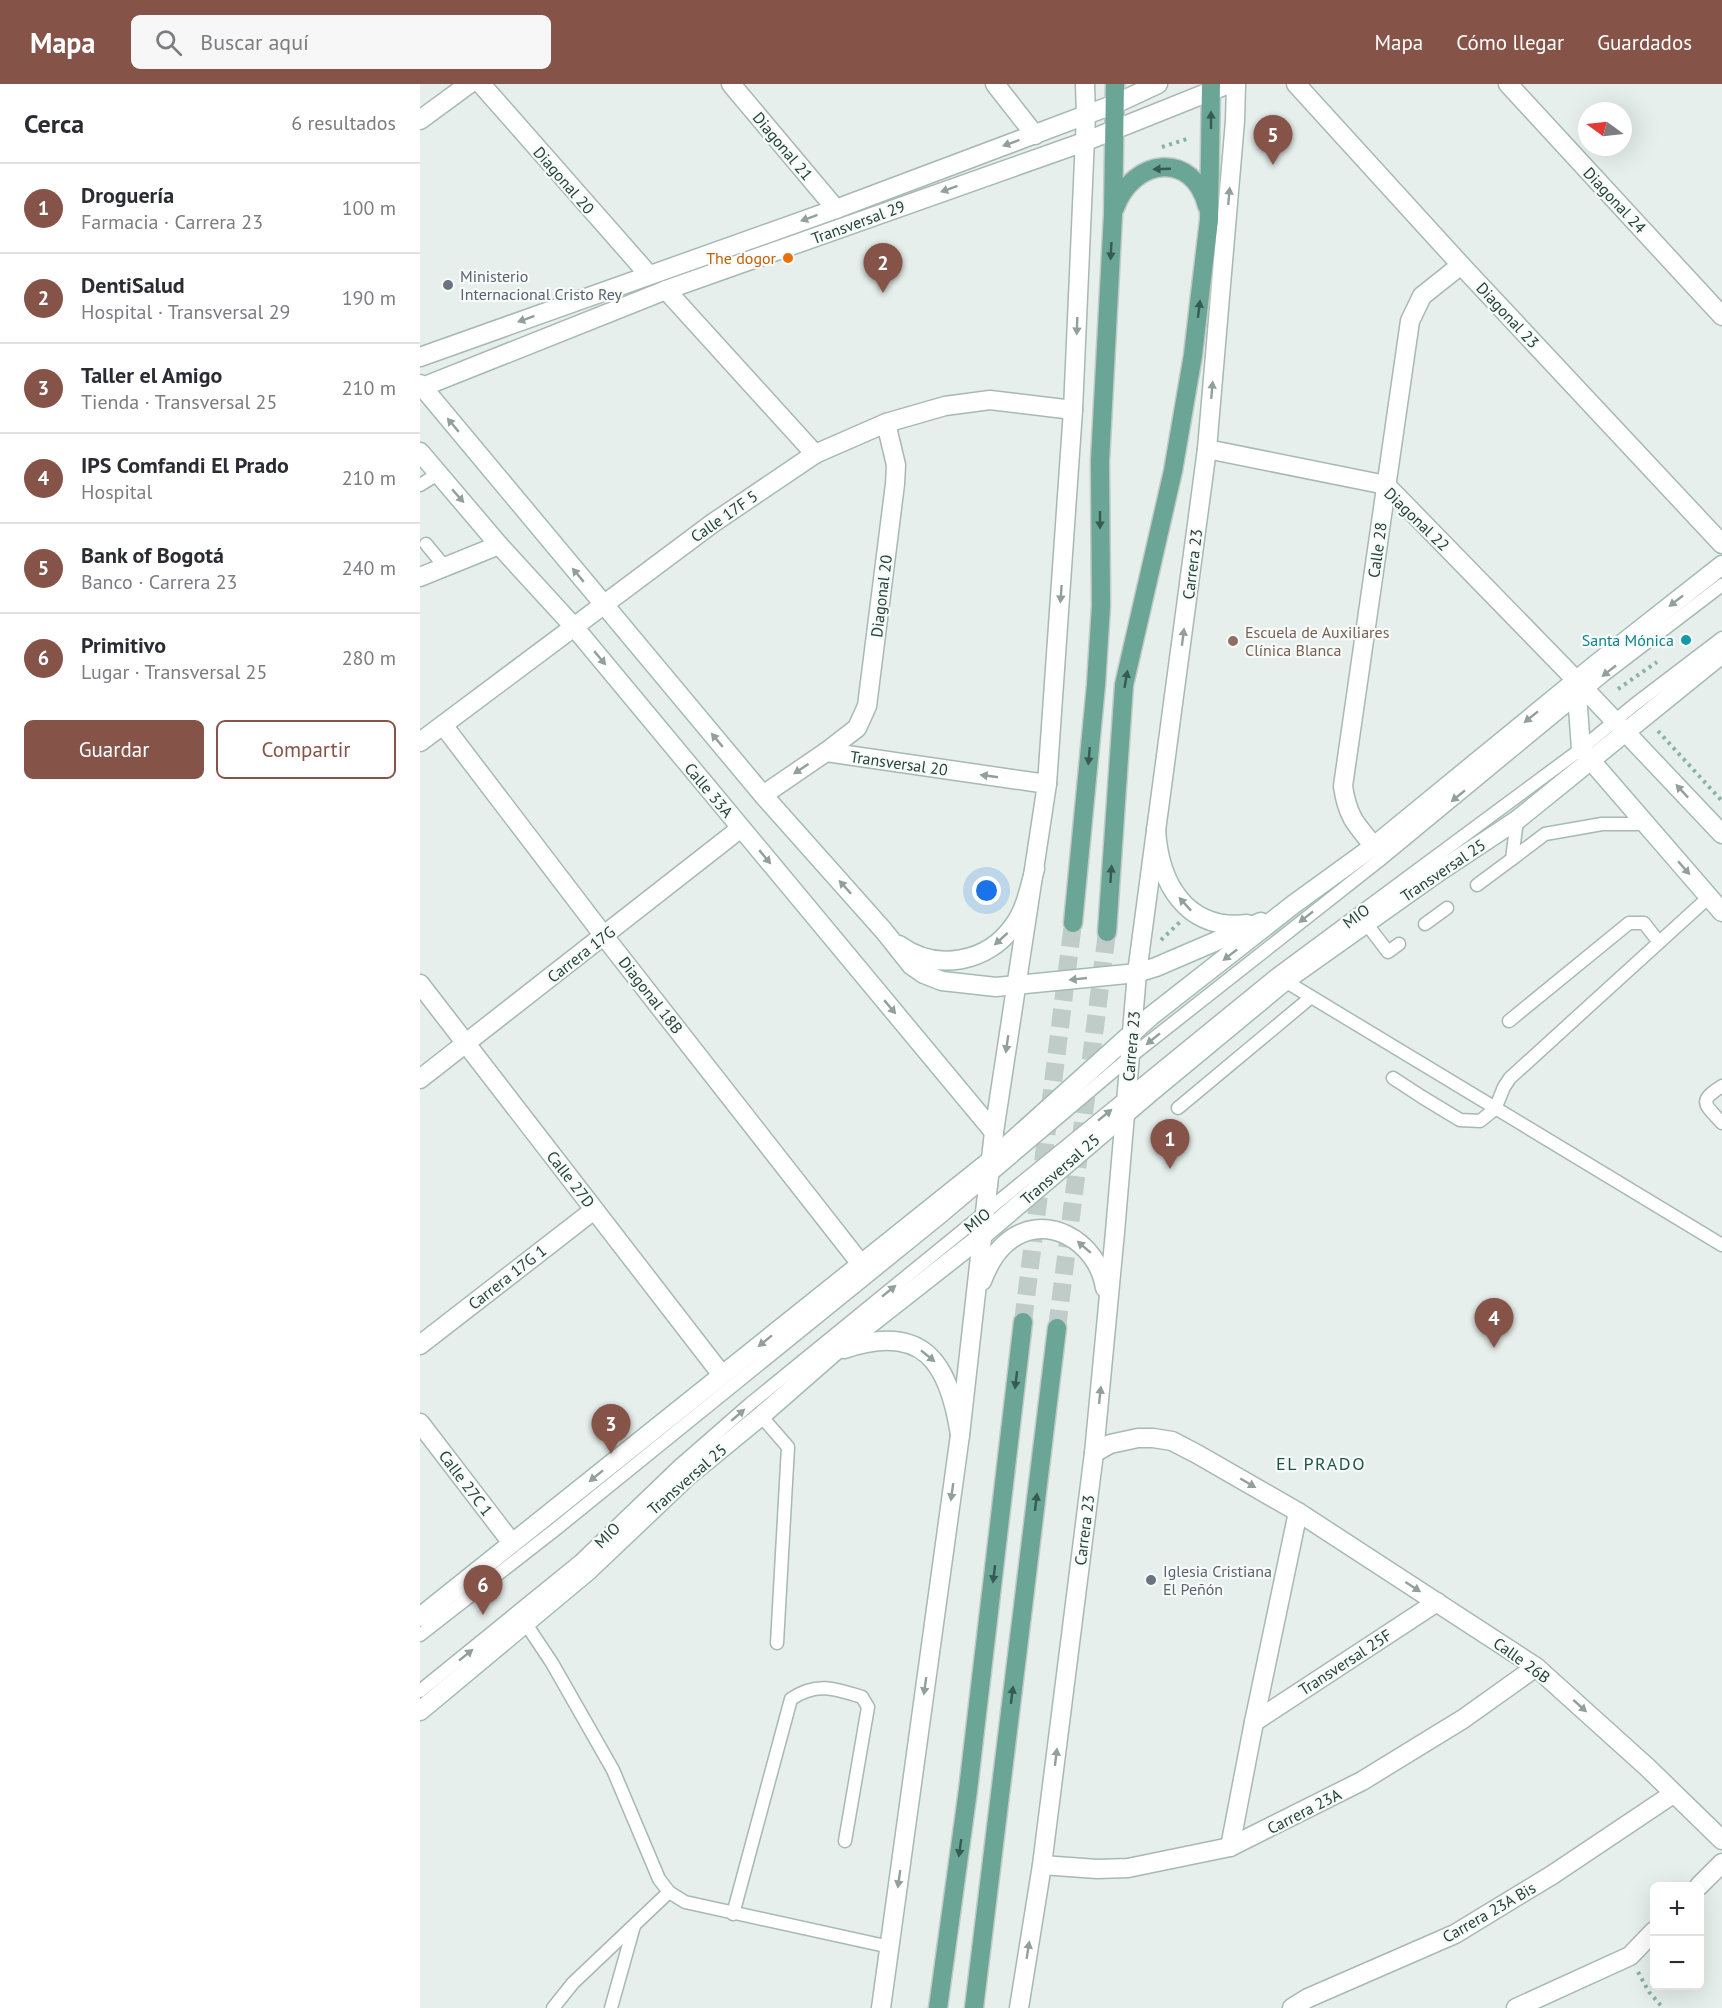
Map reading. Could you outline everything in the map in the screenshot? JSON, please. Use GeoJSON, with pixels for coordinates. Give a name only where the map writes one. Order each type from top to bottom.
{"type":"FeatureCollection","features":[{"type":"Feature","properties":{"kind":"main road"},"geometry":{"type":"LineString","coordinates":[[1073,923],[1096,685],[1101,606],[1100,461],[1113,214],[1115,84]]}},
{"type":"Feature","properties":{"kind":"main road"},"geometry":{"type":"LineString","coordinates":[[1107,932],[1124,685],[1173,471],[1195,335],[1209,220],[1211,88]]}},
{"type":"Feature","properties":{"kind":"main road"},"geometry":{"type":"LineString","coordinates":[[1113,214],[1118,200],[1130,182],[1150,169],[1166,167],[1180,171],[1196,182],[1204,197],[1209,220]]}},
{"type":"Feature","properties":{"kind":"main road"},"geometry":{"type":"LineString","coordinates":[[938,2008],[968,1790],[1023,1322]]}},
{"type":"Feature","properties":{"kind":"main road"},"geometry":{"type":"LineString","coordinates":[[974,2008],[1058,1328]]}},
{"type":"Feature","properties":{"kind":"street"},"geometry":{"type":"LineString","coordinates":[[420,120],[469,84]]}},
{"type":"Feature","properties":{"kind":"street","name":"Diagonal 20"},"geometry":{"type":"LineString","coordinates":[[481,84],[649,275]]}},
{"type":"Feature","properties":{"kind":"street","name":"Diagonal 21"},"geometry":{"type":"LineString","coordinates":[[731,84],[836,209]]}},
{"type":"Feature","properties":{"kind":"street"},"geometry":{"type":"LineString","coordinates":[[995,84],[1035,135]]}},
{"type":"Feature","properties":{"kind":"street"},"geometry":{"type":"LineString","coordinates":[[881,2008],[960,1434],[994,1132],[1047,784],[1073,410],[1086,115],[1085,84]]}},
{"type":"Feature","properties":{"kind":"street","name":"Transversal 29"},"geometry":{"type":"LineString","coordinates":[[420,357],[836,209],[1115,104],[1158,84]]}},
{"type":"Feature","properties":{"kind":"street","name":"Transversal 29"},"geometry":{"type":"LineString","coordinates":[[421,386],[666,290],[1084,142],[1211,88],[1229,84]]}},
{"type":"Feature","properties":{"kind":"street","name":"Carrera 23"},"geometry":{"type":"LineString","coordinates":[[1019,2008],[1042,1864],[1094,1453],[1137,973],[1208,449],[1235,121],[1236,84]]}},
{"type":"Feature","properties":{"kind":"street","name":"Diagonal 23"},"geometry":{"type":"LineString","coordinates":[[1296,84],[1461,266],[1722,544]]}},
{"type":"Feature","properties":{"kind":"street","name":"Diagonal 24"},"geometry":{"type":"LineString","coordinates":[[1508,84],[1722,316]]}},
{"type":"Feature","properties":{"kind":"street","name":"Calle 28"},"geometry":{"type":"LineString","coordinates":[[1374,846],[1358,827],[1346,807],[1343,786],[1410,321],[1422,296],[1461,266]]}},
{"type":"Feature","properties":{"kind":"street"},"geometry":{"type":"LineString","coordinates":[[666,290],[815,454]]}},
{"type":"Feature","properties":{"kind":"street"},"geometry":{"type":"LineString","coordinates":[[421,386],[763,795],[917,970],[932,978],[976,986],[1016,986],[1137,973],[1258,923],[1294,904]]}},
{"type":"Feature","properties":{"kind":"street","name":"Calle 17F 5"},"geometry":{"type":"LineString","coordinates":[[420,742],[713,523],[815,454],[886,423],[945,406],[990,400],[1073,410]]}},
{"type":"Feature","properties":{"kind":"street","name":"Diagonal 20"},"geometry":{"type":"LineString","coordinates":[[826,752],[857,728],[867,706],[895,484],[896,465],[886,423]]}},
{"type":"Feature","properties":{"kind":"street","name":"Diagonal 22"},"geometry":{"type":"LineString","coordinates":[[1208,449],[1386,485],[1580,689]]}},
{"type":"Feature","properties":{"kind":"street","name":"Calle 33A"},"geometry":{"type":"LineString","coordinates":[[420,452],[499,545],[575,628],[994,1132]]}},
{"type":"Feature","properties":{"kind":"street"},"geometry":{"type":"LineString","coordinates":[[420,577],[499,545]]}},
{"type":"Feature","properties":{"kind":"street"},"geometry":{"type":"LineString","coordinates":[[420,1617],[991,1160],[1132,1032],[1294,904],[1580,689],[1722,565]]}},
{"type":"Feature","properties":{"kind":"street","name":"Transversal 25"},"geometry":{"type":"LineString","coordinates":[[420,1711],[588,1571],[688,1476],[833,1353],[982,1236],[1126,1106],[1285,981],[1517,820],[1586,755],[1621,727],[1644,716],[1722,654]]}},
{"type":"Feature","properties":{"kind":"street"},"geometry":{"type":"LineString","coordinates":[[1580,689],[1621,727],[1722,834]]}},
{"type":"Feature","properties":{"kind":"street"},"geometry":{"type":"LineString","coordinates":[[1580,689],[1586,755],[1722,912]]}},
{"type":"Feature","properties":{"kind":"street","name":"Diagonal 18B"},"geometry":{"type":"LineString","coordinates":[[444,725],[604,936],[861,1264]]}},
{"type":"Feature","properties":{"kind":"street","name":"Transversal 20"},"geometry":{"type":"LineString","coordinates":[[763,795],[826,752],[1047,784]]}},
{"type":"Feature","properties":{"kind":"street","name":"Carrera 17G"},"geometry":{"type":"LineString","coordinates":[[420,1079],[741,828]]}},
{"type":"Feature","properties":{"kind":"street"},"geometry":{"type":"LineString","coordinates":[[1156,829],[1161,864],[1166,877],[1191,912],[1222,924],[1258,923]]}},
{"type":"Feature","properties":{"kind":"street"},"geometry":{"type":"LineString","coordinates":[[884,931],[902,947],[932,960],[957,960],[980,954],[998,943],[1014,925],[1025,903],[1035,869]]}},
{"type":"Feature","properties":{"kind":"street","name":"Calle 27D"},"geometry":{"type":"LineString","coordinates":[[420,984],[722,1376]]}},
{"type":"Feature","properties":{"kind":"street","name":"Carrera 17G 1"},"geometry":{"type":"LineString","coordinates":[[420,1345],[594,1210]]}},
{"type":"Feature","properties":{"kind":"street"},"geometry":{"type":"LineString","coordinates":[[975,1309],[984,1275],[998,1251],[1018,1235],[1033,1230],[1050,1231],[1067,1235],[1082,1244],[1096,1260],[1105,1285],[1107,1320]]}},
{"type":"Feature","properties":{"kind":"street"},"geometry":{"type":"LineString","coordinates":[[833,1353],[864,1342],[879,1341],[896,1341],[921,1350],[935,1361],[947,1381],[956,1408],[960,1434]]}},
{"type":"Feature","properties":{"kind":"street","name":"Calle 27C 1"},"geometry":{"type":"LineString","coordinates":[[420,1423],[512,1543]]}},
{"type":"Feature","properties":{"kind":"street","name":"Calle 26B"},"geometry":{"type":"LineString","coordinates":[[1094,1453],[1110,1444],[1138,1438],[1172,1442],[1298,1512],[1536,1667],[1647,1767],[1722,1840]]}},
{"type":"Feature","properties":{"kind":"street"},"geometry":{"type":"LineString","coordinates":[[1230,1847],[1298,1512]]}},
{"type":"Feature","properties":{"kind":"street","name":"Transversal 25F"},"geometry":{"type":"LineString","coordinates":[[1254,1722],[1437,1602]]}},
{"type":"Feature","properties":{"kind":"street","name":"Carrera 23A"},"geometry":{"type":"LineString","coordinates":[[1042,1864],[1097,1869],[1128,1868],[1230,1847],[1362,1781],[1463,1719],[1536,1667]]}},
{"type":"Feature","properties":{"kind":"street","name":"Carrera 23A Bis"},"geometry":{"type":"LineString","coordinates":[[1292,2008],[1311,2003],[1455,1934],[1552,1875],[1673,1794]]}},
{"type":"Feature","properties":{"kind":"street"},"geometry":{"type":"LineString","coordinates":[[1704,1882],[1722,1863]]}},
{"type":"Feature","properties":{"kind":"street"},"geometry":{"type":"LineString","coordinates":[[1516,2008],[1630,1956],[1650,1935]]}},
{"type":"Feature","properties":{"kind":"lane"},"geometry":{"type":"LineString","coordinates":[[420,485],[438,474]]}},
{"type":"Feature","properties":{"kind":"lane"},"geometry":{"type":"LineString","coordinates":[[426,544],[445,567]]}},
{"type":"Feature","properties":{"kind":"lane","name":"MIO"},"geometry":{"type":"LineString","coordinates":[[420,1635],[556,1528],[988,1178],[1130,1057],[1381,859],[1580,689],[1604,675],[1722,585]]}},
{"type":"Feature","properties":{"kind":"lane"},"geometry":{"type":"LineString","coordinates":[[1621,727],[1634,705],[1722,638]]}},
{"type":"Feature","properties":{"kind":"lane","name":"MIO"},"geometry":{"type":"LineString","coordinates":[[420,1691],[580,1561],[662,1481],[750,1404],[984,1214],[1126,1106],[1276,975],[1586,755]]}},
{"type":"Feature","properties":{"kind":"lane"},"geometry":{"type":"LineString","coordinates":[[1512,859],[1517,820]]}},
{"type":"Feature","properties":{"kind":"lane"},"geometry":{"type":"LineString","coordinates":[[1477,885],[1545,834],[1602,824],[1645,824]]}},
{"type":"Feature","properties":{"kind":"lane"},"geometry":{"type":"LineString","coordinates":[[1393,1078],[1460,1120],[1480,1121],[1495,1109],[1510,1078],[1709,897]]}},
{"type":"Feature","properties":{"kind":"lane"},"geometry":{"type":"LineString","coordinates":[[1425,924],[1447,908]]}},
{"type":"Feature","properties":{"kind":"lane"},"geometry":{"type":"LineString","coordinates":[[1366,923],[1388,952],[1399,944]]}},
{"type":"Feature","properties":{"kind":"lane"},"geometry":{"type":"LineString","coordinates":[[1509,1021],[1629,923],[1644,923],[1659,941]]}},
{"type":"Feature","properties":{"kind":"lane"},"geometry":{"type":"LineString","coordinates":[[1285,981],[1722,1245]]}},
{"type":"Feature","properties":{"kind":"lane"},"geometry":{"type":"LineString","coordinates":[[1178,1108],[1310,998]]}},
{"type":"Feature","properties":{"kind":"lane"},"geometry":{"type":"LineString","coordinates":[[1722,1086],[1708,1095],[1705,1100],[1706,1105],[1722,1124]]}},
{"type":"Feature","properties":{"kind":"lane"},"geometry":{"type":"LineString","coordinates":[[761,1416],[788,1447],[777,1643]]}},
{"type":"Feature","properties":{"kind":"lane"},"geometry":{"type":"LineString","coordinates":[[526,1624],[552,1664],[612,1770],[659,1879],[669,1892],[685,1902],[733,1914],[890,1947]]}},
{"type":"Feature","properties":{"kind":"lane"},"geometry":{"type":"LineString","coordinates":[[733,1914],[791,1699],[804,1690],[822,1687],[854,1694],[862,1697],[868,1707],[845,1841]]}},
{"type":"Feature","properties":{"kind":"lane"},"geometry":{"type":"LineString","coordinates":[[553,2008],[573,1983],[669,1892]]}},
{"type":"Feature","properties":{"kind":"lane"},"geometry":{"type":"LineString","coordinates":[[611,2008],[635,1925]]}},
{"type":"Feature","properties":{"kind":"path"},"geometry":{"type":"LineString","coordinates":[[1618,689],[1657,662]]}},
{"type":"Feature","properties":{"kind":"path"},"geometry":{"type":"LineString","coordinates":[[1654,727],[1722,801]]}},
{"type":"Feature","properties":{"kind":"path"},"geometry":{"type":"LineString","coordinates":[[1630,1956],[1649,1992],[1663,2008]]}},
{"type":"Feature","properties":{"kind":"tunnel"},"geometry":{"type":"LineString","coordinates":[[1023,1322],[1073,923]]}},
{"type":"Feature","properties":{"kind":"tunnel"},"geometry":{"type":"LineString","coordinates":[[1057,1328],[1107,932]]}},
{"type":"Feature","properties":{"kind":"place","name":"Bank of Bogotá"},"geometry":{"type":"Point","coordinates":[1273,165]}},
{"type":"Feature","properties":{"kind":"place","name":"The dogor"},"geometry":{"type":"Point","coordinates":[788,258]}},
{"type":"Feature","properties":{"kind":"place","name":"Ministerio Internacional Cristo Rey"},"geometry":{"type":"Point","coordinates":[448,285]}},
{"type":"Feature","properties":{"kind":"place","name":"DentiSalud"},"geometry":{"type":"Point","coordinates":[883,293]}},
{"type":"Feature","properties":{"kind":"place","name":"Santa Mónica"},"geometry":{"type":"Point","coordinates":[1686,640]}},
{"type":"Feature","properties":{"kind":"place","name":"Escuela de Auxiliares Clínica Blanca"},"geometry":{"type":"Point","coordinates":[1233,641]}},
{"type":"Feature","properties":{"kind":"place","name":"Droguería"},"geometry":{"type":"Point","coordinates":[1170,1169]}},
{"type":"Feature","properties":{"kind":"place","name":"IPS Comfandi El Prado"},"geometry":{"type":"Point","coordinates":[1494,1348]}},
{"type":"Feature","properties":{"kind":"place","name":"Taller el Amigo"},"geometry":{"type":"Point","coordinates":[611,1454]}},
{"type":"Feature","properties":{"kind":"place","name":"Iglesia Cristiana El Peñón"},"geometry":{"type":"Point","coordinates":[1151,1580]}},
{"type":"Feature","properties":{"kind":"place","name":"Primitivo"},"geometry":{"type":"Point","coordinates":[483,1615]}},
{"type":"Feature","properties":{"kind":"district","name":"EL PRADO"},"geometry":{"type":"Point","coordinates":[1321,1464]}}]}
